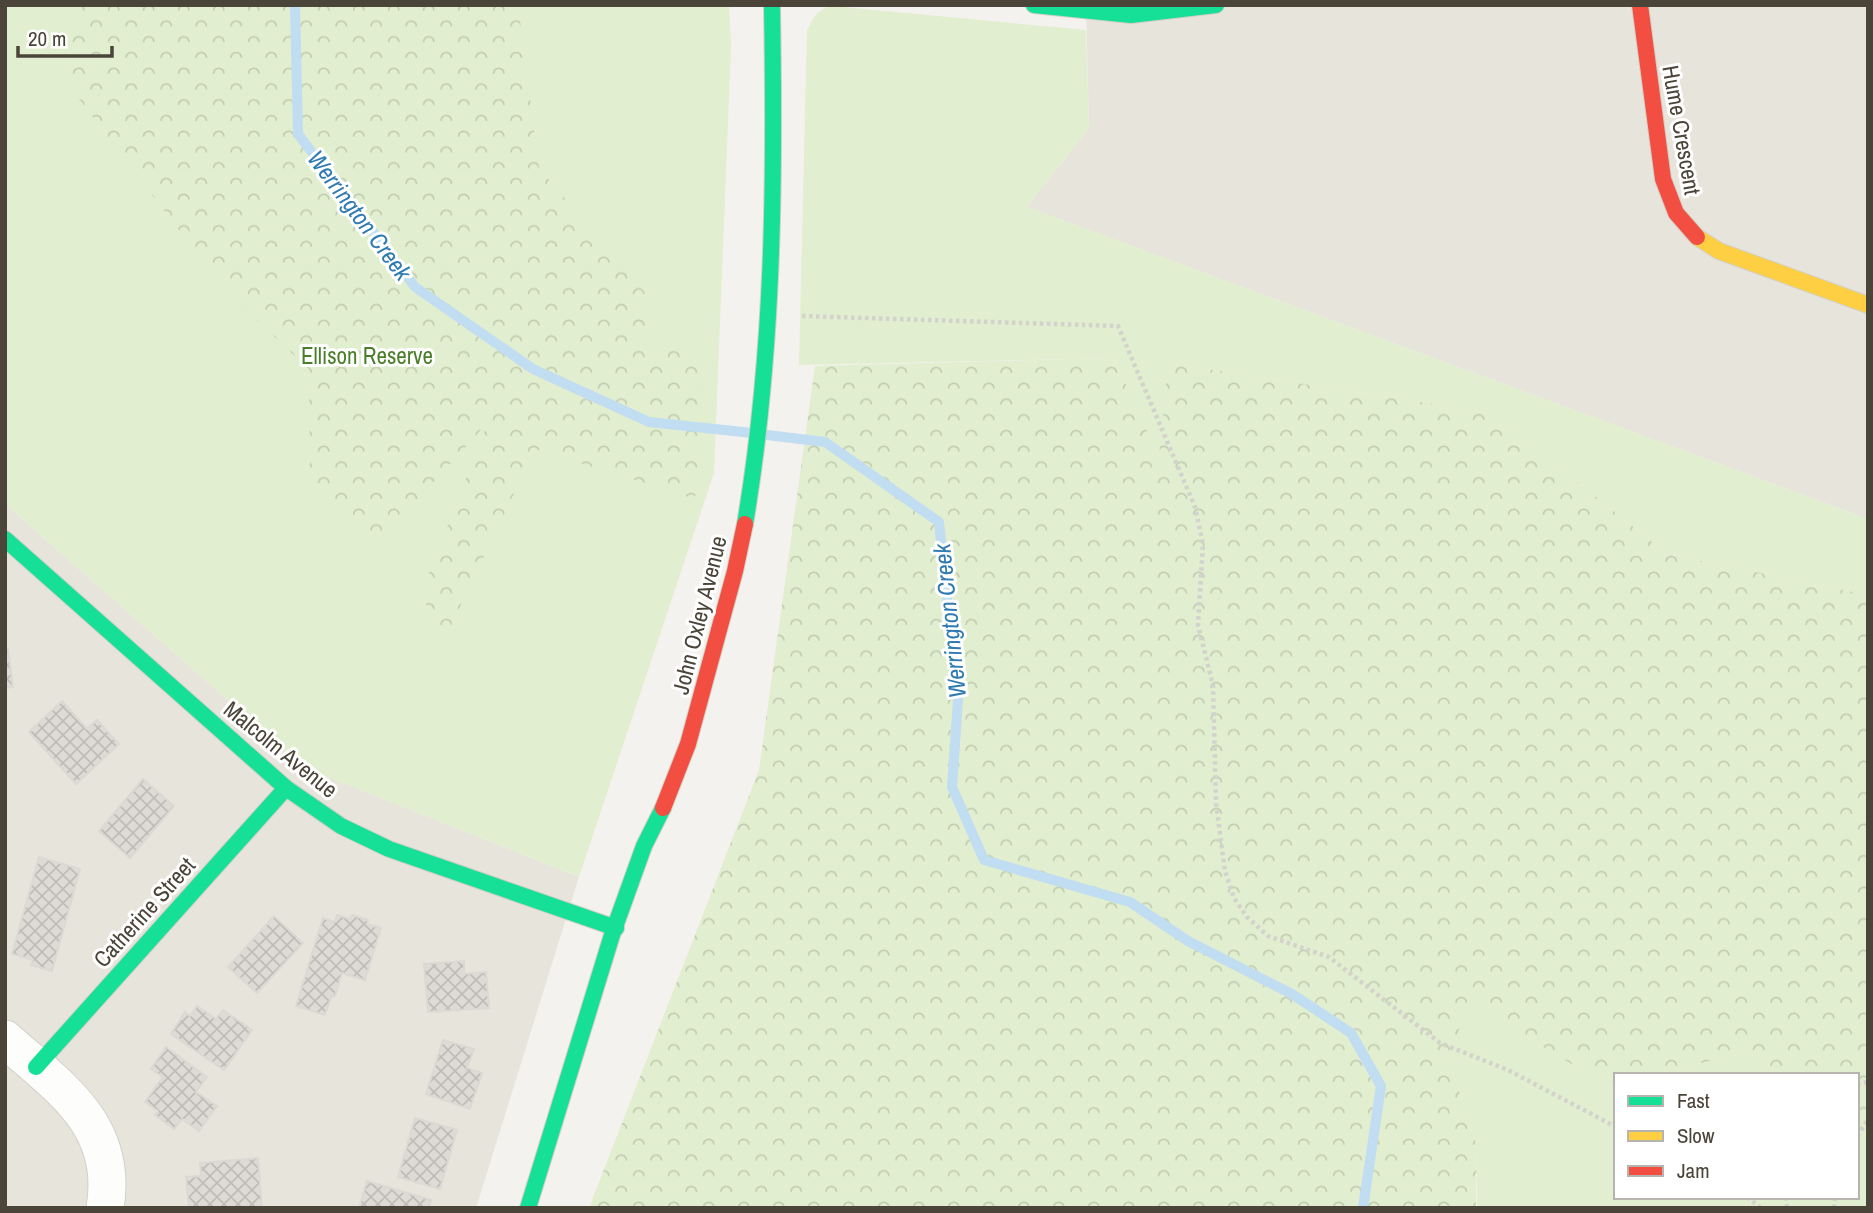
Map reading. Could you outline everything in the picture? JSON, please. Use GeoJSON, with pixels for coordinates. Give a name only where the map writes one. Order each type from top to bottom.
{"type":"FeatureCollection","features":[{"type":"Feature","properties":{"kind":"street","name":"John Oxley Avenue"},"geometry":{"type":"LineString","coordinates":[[528,1208],[645,843],[672,791],[697,715],[708,664],[730,591],[751,493],[769,316],[775,182],[772,5]]}},
{"type":"Feature","properties":{"kind":"street"},"geometry":{"type":"LineString","coordinates":[[1034,5],[1132,15],[1216,5]]}},
{"type":"Feature","properties":{"kind":"street","name":"Hume Crescent"},"geometry":{"type":"LineString","coordinates":[[1640,5],[1663,179],[1669,203],[1682,222],[1698,239],[1719,251],[1868,305]]}},
{"type":"Feature","properties":{"kind":"street","name":"Malcolm Avenue"},"geometry":{"type":"LineString","coordinates":[[5,539],[286,788],[341,826],[380,845],[616,928]]}},
{"type":"Feature","properties":{"kind":"street","name":"Catherine Street"},"geometry":{"type":"LineString","coordinates":[[36,1067],[286,788]]}},
{"type":"Feature","properties":{"kind":"street"},"geometry":{"type":"LineString","coordinates":[[5,1039],[86,1116],[106,1156],[108,1175],[105,1208]]}},
{"type":"Feature","properties":{"kind":"path"},"geometry":{"type":"LineString","coordinates":[[769,316],[1118,326],[1195,507],[1203,544],[1198,625],[1213,685],[1216,803],[1225,871],[1234,898],[1247,917],[1268,936],[1329,957],[1440,1043],[1508,1070],[1614,1126]]}},
{"type":"Feature","properties":{"kind":"shaded area"},"geometry":{"type":"Polygon","coordinates":[[[1086,5],[1868,5],[1868,519],[1027,207],[1089,128],[1086,5]]]}},
{"type":"Feature","properties":{"kind":"shaded area"},"geometry":{"type":"Polygon","coordinates":[[[5,504],[305,768],[579,877],[476,1208],[5,1208],[5,504]]]}},
{"type":"Feature","properties":{"kind":"green space","name":"Ellison Reserve"},"geometry":{"type":"Polygon","coordinates":[[[5,5],[729,5],[731,47],[714,473],[579,877],[305,768],[5,504],[5,5]]]}},
{"type":"Feature","properties":{"kind":"green space"},"geometry":{"type":"Polygon","coordinates":[[[83,5],[518,5],[539,168],[649,297],[647,343],[705,359],[695,499],[535,449],[440,649],[422,591],[488,422],[378,543],[310,493],[309,369],[225,291],[61,75],[83,5]]]}},
{"type":"Feature","properties":{"kind":"green space"},"geometry":{"type":"Polygon","coordinates":[[[832,6],[1086,30],[1089,128],[1027,207],[1868,519],[1868,595],[1667,554],[1492,413],[1168,363],[1160,459],[1114,358],[799,365],[807,31],[816,15],[832,6]]]}},
{"type":"Feature","properties":{"kind":"green space"},"geometry":{"type":"Polygon","coordinates":[[[1114,358],[1159,457],[1168,363],[1492,413],[1667,554],[1868,595],[1868,1126],[1859,1120],[1859,1073],[1782,1073],[1745,1053],[1684,1067],[1675,1073],[1614,1073],[1614,1090],[1467,1001],[1450,1063],[1477,1146],[1476,1208],[589,1208],[759,770],[815,366],[1114,358]]]}},
{"type":"Feature","properties":{"kind":"green space"},"geometry":{"type":"Polygon","coordinates":[[[1466,1000],[1614,1090],[1614,1199],[1859,1199],[1859,1120],[1868,1126],[1868,1208],[1477,1208],[1477,1146],[1450,1063],[1466,1000]]]}},
{"type":"Feature","properties":{"kind":"green space"},"geometry":{"type":"Polygon","coordinates":[[[1745,1053],[1782,1073],[1675,1073],[1684,1067],[1745,1053]]]}},
{"type":"Feature","properties":{"kind":"building"},"geometry":{"type":"Polygon","coordinates":[[[5,649],[8,649],[13,687],[5,688],[5,649]]]}},
{"type":"Feature","properties":{"kind":"building"},"geometry":{"type":"Polygon","coordinates":[[[62,701],[87,729],[97,720],[119,744],[76,784],[29,732],[62,701]]]}},
{"type":"Feature","properties":{"kind":"building"},"geometry":{"type":"Polygon","coordinates":[[[143,779],[174,806],[130,858],[99,831],[143,779]]]}},
{"type":"Feature","properties":{"kind":"building"},"geometry":{"type":"Polygon","coordinates":[[[39,857],[80,869],[52,971],[31,965],[33,960],[12,954],[39,857]]]}},
{"type":"Feature","properties":{"kind":"building"},"geometry":{"type":"Polygon","coordinates":[[[337,915],[350,919],[352,915],[381,928],[365,980],[342,973],[335,996],[331,997],[325,1015],[296,1006],[323,918],[335,922],[337,915]]]}},
{"type":"Feature","properties":{"kind":"building"},"geometry":{"type":"Polygon","coordinates":[[[274,916],[303,943],[257,993],[228,967],[274,916]]]}},
{"type":"Feature","properties":{"kind":"building"},"geometry":{"type":"Polygon","coordinates":[[[464,961],[464,974],[486,972],[489,1008],[428,1012],[424,964],[464,961]]]}},
{"type":"Feature","properties":{"kind":"building"},"geometry":{"type":"Polygon","coordinates":[[[197,1006],[216,1019],[223,1010],[252,1030],[224,1070],[171,1034],[185,1012],[190,1016],[197,1006]]]}},
{"type":"Feature","properties":{"kind":"building"},"geometry":{"type":"Polygon","coordinates":[[[443,1040],[474,1049],[467,1068],[482,1073],[470,1109],[426,1094],[443,1040]]]}},
{"type":"Feature","properties":{"kind":"building"},"geometry":{"type":"Polygon","coordinates":[[[166,1047],[207,1077],[196,1092],[217,1106],[199,1131],[182,1119],[174,1129],[155,1115],[158,1111],[145,1102],[163,1077],[151,1069],[166,1047]]]}},
{"type":"Feature","properties":{"kind":"building"},"geometry":{"type":"Polygon","coordinates":[[[415,1118],[457,1130],[440,1189],[398,1177],[415,1118]]]}},
{"type":"Feature","properties":{"kind":"building"},"geometry":{"type":"Polygon","coordinates":[[[258,1158],[262,1208],[189,1208],[186,1177],[201,1176],[200,1163],[258,1158]]]}},
{"type":"Feature","properties":{"kind":"building"},"geometry":{"type":"Polygon","coordinates":[[[367,1181],[431,1200],[429,1208],[359,1208],[367,1181]]]}},
{"type":"Feature","properties":{"kind":"waterway","name":"Werrington Creek"},"geometry":{"type":"LineString","coordinates":[[295,5],[298,134],[415,287],[533,369],[649,422],[752,433]]}},
{"type":"Feature","properties":{"kind":"waterway","name":"Werrington Creek"},"geometry":{"type":"LineString","coordinates":[[767,435],[825,442],[939,522],[958,700],[952,787],[984,860],[1130,902],[1188,941],[1292,994],[1351,1033],[1381,1086],[1363,1208]]}},
{"type":"Feature","properties":{"kind":"traffic: fast"},"geometry":{"type":"LineString","coordinates":[[745,524],[755,459],[767,330],[772,200],[772,5]]}},
{"type":"Feature","properties":{"kind":"traffic: fast"},"geometry":{"type":"LineString","coordinates":[[1034,5],[1131,15],[1216,5]]}},
{"type":"Feature","properties":{"kind":"traffic: fast"},"geometry":{"type":"LineString","coordinates":[[5,539],[286,788],[341,826],[389,849],[616,928]]}},
{"type":"Feature","properties":{"kind":"traffic: fast"},"geometry":{"type":"LineString","coordinates":[[36,1067],[286,788]]}},
{"type":"Feature","properties":{"kind":"traffic: fast"},"geometry":{"type":"LineString","coordinates":[[528,1208],[612,935],[644,846],[663,808]]}},
{"type":"Feature","properties":{"kind":"traffic: slow"},"geometry":{"type":"LineString","coordinates":[[1697,237],[1719,251],[1868,305]]}},
{"type":"Feature","properties":{"kind":"traffic: jam"},"geometry":{"type":"LineString","coordinates":[[1640,5],[1663,179],[1676,213],[1697,237]]}},
{"type":"Feature","properties":{"kind":"traffic: jam"},"geometry":{"type":"LineString","coordinates":[[663,808],[688,744],[735,571],[745,524]]}}]}
